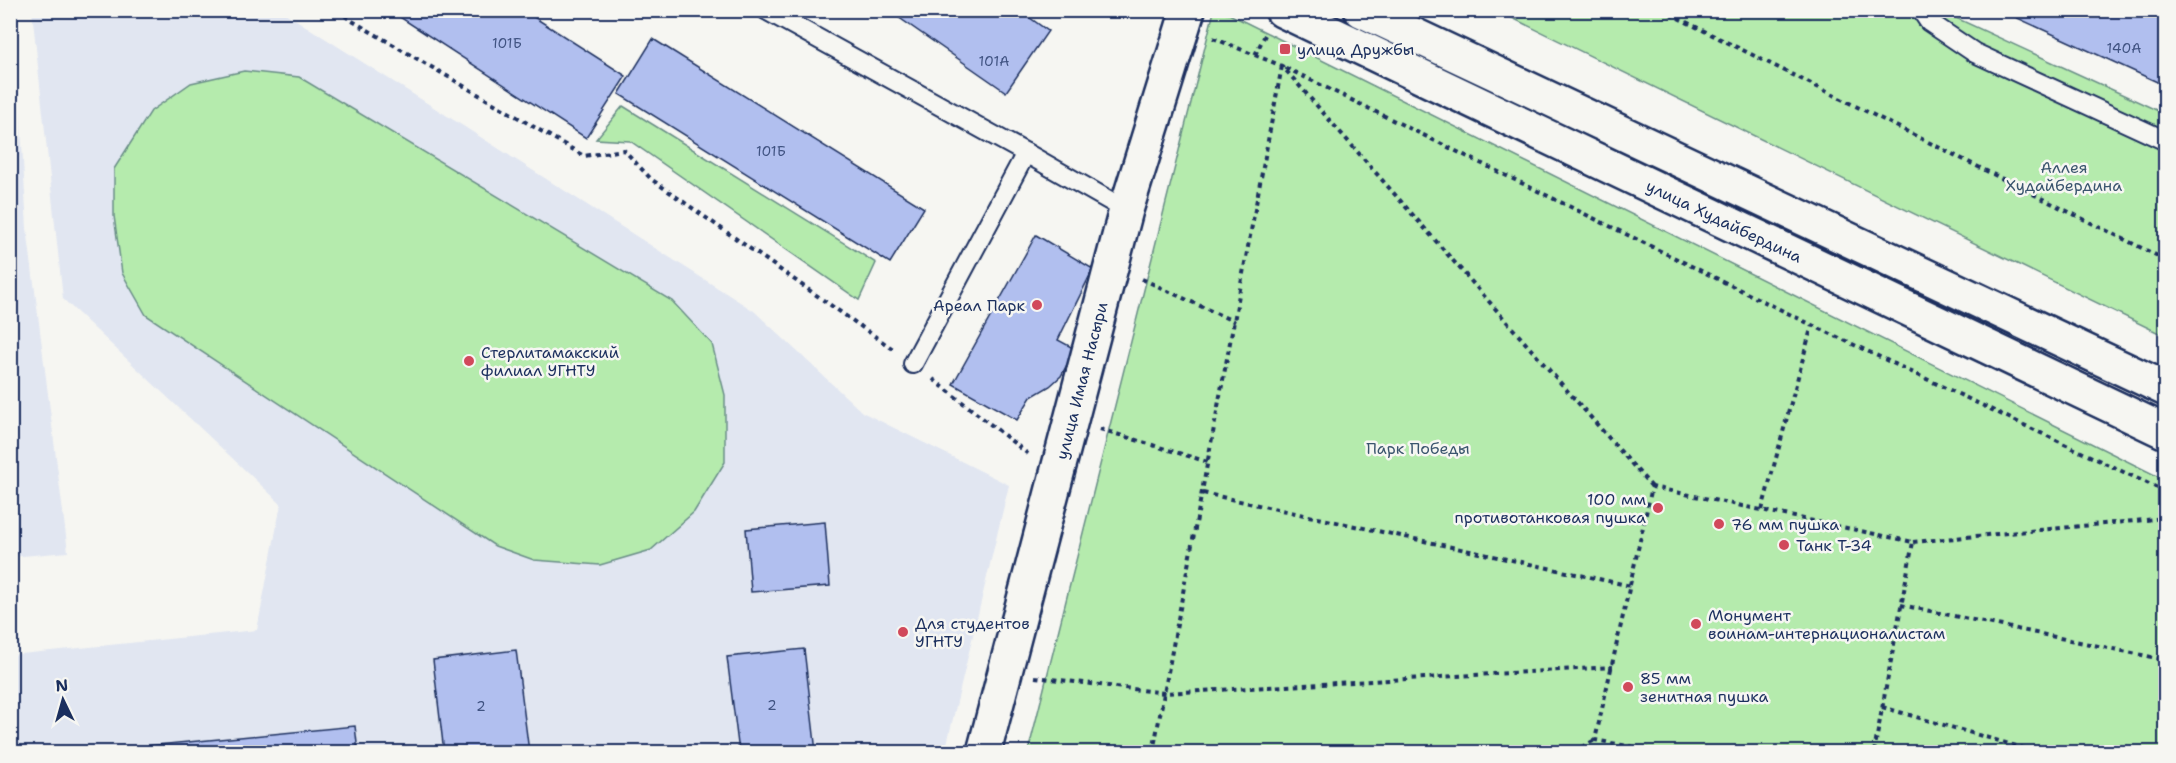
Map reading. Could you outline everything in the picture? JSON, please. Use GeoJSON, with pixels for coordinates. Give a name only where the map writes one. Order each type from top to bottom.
{"type":"FeatureCollection","features":[{"type":"Feature","properties":{"kind":"main road"},"geometry":{"type":"LineString","coordinates":[[1362,10],[2166,389]]}},
{"type":"Feature","properties":{"kind":"main road","name":"улица Худайбердина"},"geometry":{"type":"LineString","coordinates":[[1275,20],[2166,432]]}},
{"type":"Feature","properties":{"kind":"main road","name":"улица Имая Насыри"},"geometry":{"type":"LineString","coordinates":[[984,753],[1126,210],[1196,22]]}},
{"type":"Feature","properties":{"kind":"lane"},"geometry":{"type":"LineString","coordinates":[[766,10],[1126,210]]}},
{"type":"Feature","properties":{"kind":"lane"},"geometry":{"type":"LineString","coordinates":[[1921,10],[1929,22],[1975,53],[2166,141]]}},
{"type":"Feature","properties":{"kind":"lane"},"geometry":{"type":"LineString","coordinates":[[913,364],[1026,153]]}},
{"type":"Feature","properties":{"kind":"path"},"geometry":{"type":"LineString","coordinates":[[338,10],[349,19],[584,156],[624,150],[651,179],[913,364],[1056,476]]}},
{"type":"Feature","properties":{"kind":"path"},"geometry":{"type":"LineString","coordinates":[[1662,10],[2166,260]]}},
{"type":"Feature","properties":{"kind":"path"},"geometry":{"type":"LineString","coordinates":[[1255,55],[1275,20]]}},
{"type":"Feature","properties":{"kind":"path"},"geometry":{"type":"LineString","coordinates":[[1196,22],[1255,55],[1282,66],[1812,325],[2166,492]]}},
{"type":"Feature","properties":{"kind":"path"},"geometry":{"type":"LineString","coordinates":[[1154,753],[1282,66]]}},
{"type":"Feature","properties":{"kind":"path"},"geometry":{"type":"LineString","coordinates":[[1282,66],[1652,487],[1913,542],[2166,518]]}},
{"type":"Feature","properties":{"kind":"path"},"geometry":{"type":"LineString","coordinates":[[1111,265],[1235,322]]}},
{"type":"Feature","properties":{"kind":"path"},"geometry":{"type":"LineString","coordinates":[[1762,510],[1812,325]]}},
{"type":"Feature","properties":{"kind":"path"},"geometry":{"type":"LineString","coordinates":[[1071,420],[1208,462]]}},
{"type":"Feature","properties":{"kind":"path"},"geometry":{"type":"LineString","coordinates":[[1596,740],[1652,487]]}},
{"type":"Feature","properties":{"kind":"path"},"geometry":{"type":"LineString","coordinates":[[1203,493],[1631,586]]}},
{"type":"Feature","properties":{"kind":"path"},"geometry":{"type":"LineString","coordinates":[[1874,753],[1913,542]]}},
{"type":"Feature","properties":{"kind":"path"},"geometry":{"type":"LineString","coordinates":[[1901,605],[2166,660]]}},
{"type":"Feature","properties":{"kind":"path"},"geometry":{"type":"LineString","coordinates":[[1005,673],[1165,693],[1612,667]]}},
{"type":"Feature","properties":{"kind":"path"},"geometry":{"type":"LineString","coordinates":[[1882,707],[2037,753]]}},
{"type":"Feature","properties":{"kind":"path"},"geometry":{"type":"LineString","coordinates":[[1574,753],[1596,740],[1660,753]]}},
{"type":"Feature","properties":{"kind":"shaded area"},"geometry":{"type":"Polygon","coordinates":[[[10,11],[14,11],[27,228],[68,552],[11,557],[10,11]]]}},
{"type":"Feature","properties":{"kind":"shaded area","name":"Стерлитамакский филиал УГНТУ"},"geometry":{"type":"Polygon","coordinates":[[[32,11],[282,11],[754,311],[862,412],[1009,485],[945,752],[11,752],[11,655],[257,630],[281,504],[63,299],[32,11]]]}},
{"type":"Feature","properties":{"kind":"green space","name":"Парк Победы"},"geometry":{"type":"Polygon","coordinates":[[[1214,11],[1223,11],[2165,480],[2165,752],[1028,752],[1214,11]]]}},
{"type":"Feature","properties":{"kind":"green space","name":"Аллея Худайбердина"},"geometry":{"type":"Polygon","coordinates":[[[1498,11],[1941,11],[2165,114],[2165,336],[1498,11]]]}},
{"type":"Feature","properties":{"kind":"green space"},"geometry":{"type":"Polygon","coordinates":[[[244,71],[299,77],[672,301],[712,344],[725,395],[725,462],[694,512],[651,550],[600,565],[534,560],[495,546],[146,315],[122,273],[114,216],[114,169],[151,111],[191,83],[244,71]]]}},
{"type":"Feature","properties":{"kind":"green space"},"geometry":{"type":"Polygon","coordinates":[[[623,106],[876,263],[859,300],[630,141],[596,139],[623,106]]]}},
{"type":"Feature","properties":{"kind":"building"},"geometry":{"type":"Polygon","coordinates":[[[389,10],[523,10],[626,76],[586,138],[389,10]]]}},
{"type":"Feature","properties":{"kind":"building"},"geometry":{"type":"Polygon","coordinates":[[[888,10],[1019,10],[1048,31],[1006,92],[888,10]]]}},
{"type":"Feature","properties":{"kind":"building"},"geometry":{"type":"Polygon","coordinates":[[[2000,10],[2166,10],[2166,86],[2000,10]]]}},
{"type":"Feature","properties":{"kind":"building"},"geometry":{"type":"Polygon","coordinates":[[[653,39],[924,208],[890,263],[619,94],[653,39]]]}},
{"type":"Feature","properties":{"kind":"building","name":"Ареал Парк"},"geometry":{"type":"Polygon","coordinates":[[[1036,235],[1093,269],[1058,340],[1075,349],[1061,376],[1050,386],[1031,397],[1017,420],[953,384],[1036,235]]]}},
{"type":"Feature","properties":{"kind":"building"},"geometry":{"type":"Polygon","coordinates":[[[825,522],[830,586],[751,592],[746,529],[825,522]]]}},
{"type":"Feature","properties":{"kind":"building"},"geometry":{"type":"Polygon","coordinates":[[[804,649],[816,752],[739,752],[727,657],[804,649]]]}},
{"type":"Feature","properties":{"kind":"building"},"geometry":{"type":"Polygon","coordinates":[[[516,650],[529,752],[444,752],[433,660],[516,650]]]}},
{"type":"Feature","properties":{"kind":"building"},"geometry":{"type":"Polygon","coordinates":[[[355,726],[358,752],[85,752],[355,726]]]}},
{"type":"Feature","properties":{"kind":"place","name":"улица Дружбы"},"geometry":{"type":"Point","coordinates":[1285,49]}},
{"type":"Feature","properties":{"kind":"place","name":"Ареал Парк"},"geometry":{"type":"Point","coordinates":[1037,305]}},
{"type":"Feature","properties":{"kind":"place","name":"Стерлитамакский филиал УГНТУ"},"geometry":{"type":"Point","coordinates":[469,361]}},
{"type":"Feature","properties":{"kind":"place","name":"100 мм противотанковая пушка"},"geometry":{"type":"Point","coordinates":[1658,508]}},
{"type":"Feature","properties":{"kind":"place","name":"76 мм пушка"},"geometry":{"type":"Point","coordinates":[1719,524]}},
{"type":"Feature","properties":{"kind":"place","name":"Танк Т-34"},"geometry":{"type":"Point","coordinates":[1784,545]}},
{"type":"Feature","properties":{"kind":"place","name":"Монумент воинам-интернационалистам"},"geometry":{"type":"Point","coordinates":[1696,624]}},
{"type":"Feature","properties":{"kind":"place","name":"Для студентов УГНТУ"},"geometry":{"type":"Point","coordinates":[903,632]}},
{"type":"Feature","properties":{"kind":"place","name":"85 мм зенитная пушка"},"geometry":{"type":"Point","coordinates":[1628,687]}}]}
